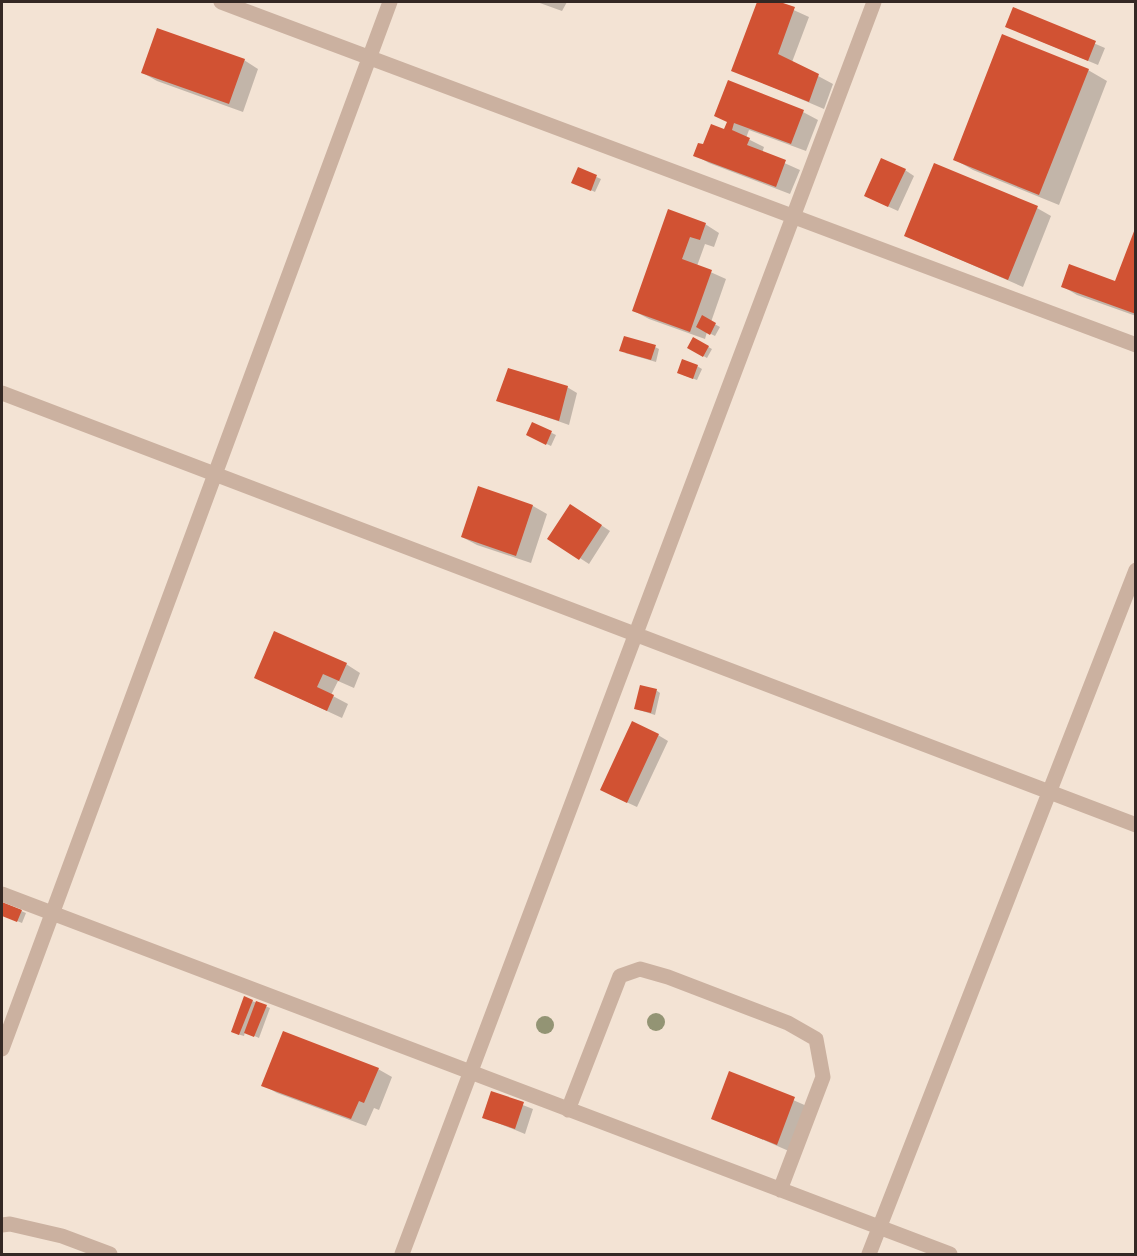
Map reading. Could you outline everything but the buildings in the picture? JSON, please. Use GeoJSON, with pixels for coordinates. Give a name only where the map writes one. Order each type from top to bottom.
{"type":"FeatureCollection","features":[{"type":"Feature","properties":{"kind":"street"},"geometry":{"type":"LineString","coordinates":[[221,2],[1136,345]]}},
{"type":"Feature","properties":{"kind":"street"},"geometry":{"type":"LineString","coordinates":[[2,1049],[390,2]]}},
{"type":"Feature","properties":{"kind":"street"},"geometry":{"type":"LineString","coordinates":[[402,1254],[874,2]]}},
{"type":"Feature","properties":{"kind":"street"},"geometry":{"type":"LineString","coordinates":[[2,393],[1136,825]]}},
{"type":"Feature","properties":{"kind":"street"},"geometry":{"type":"LineString","coordinates":[[869,1254],[1136,570]]}},
{"type":"Feature","properties":{"kind":"street"},"geometry":{"type":"LineString","coordinates":[[2,894],[950,1254]]}},
{"type":"Feature","properties":{"kind":"street"},"geometry":{"type":"LineString","coordinates":[[568,1110],[620,976],[640,969],[669,977],[788,1023],[816,1038],[823,1077],[780,1190]]}},
{"type":"Feature","properties":{"kind":"street"},"geometry":{"type":"LineString","coordinates":[[2,1225],[10,1224],[62,1236],[110,1254]]}}]}
